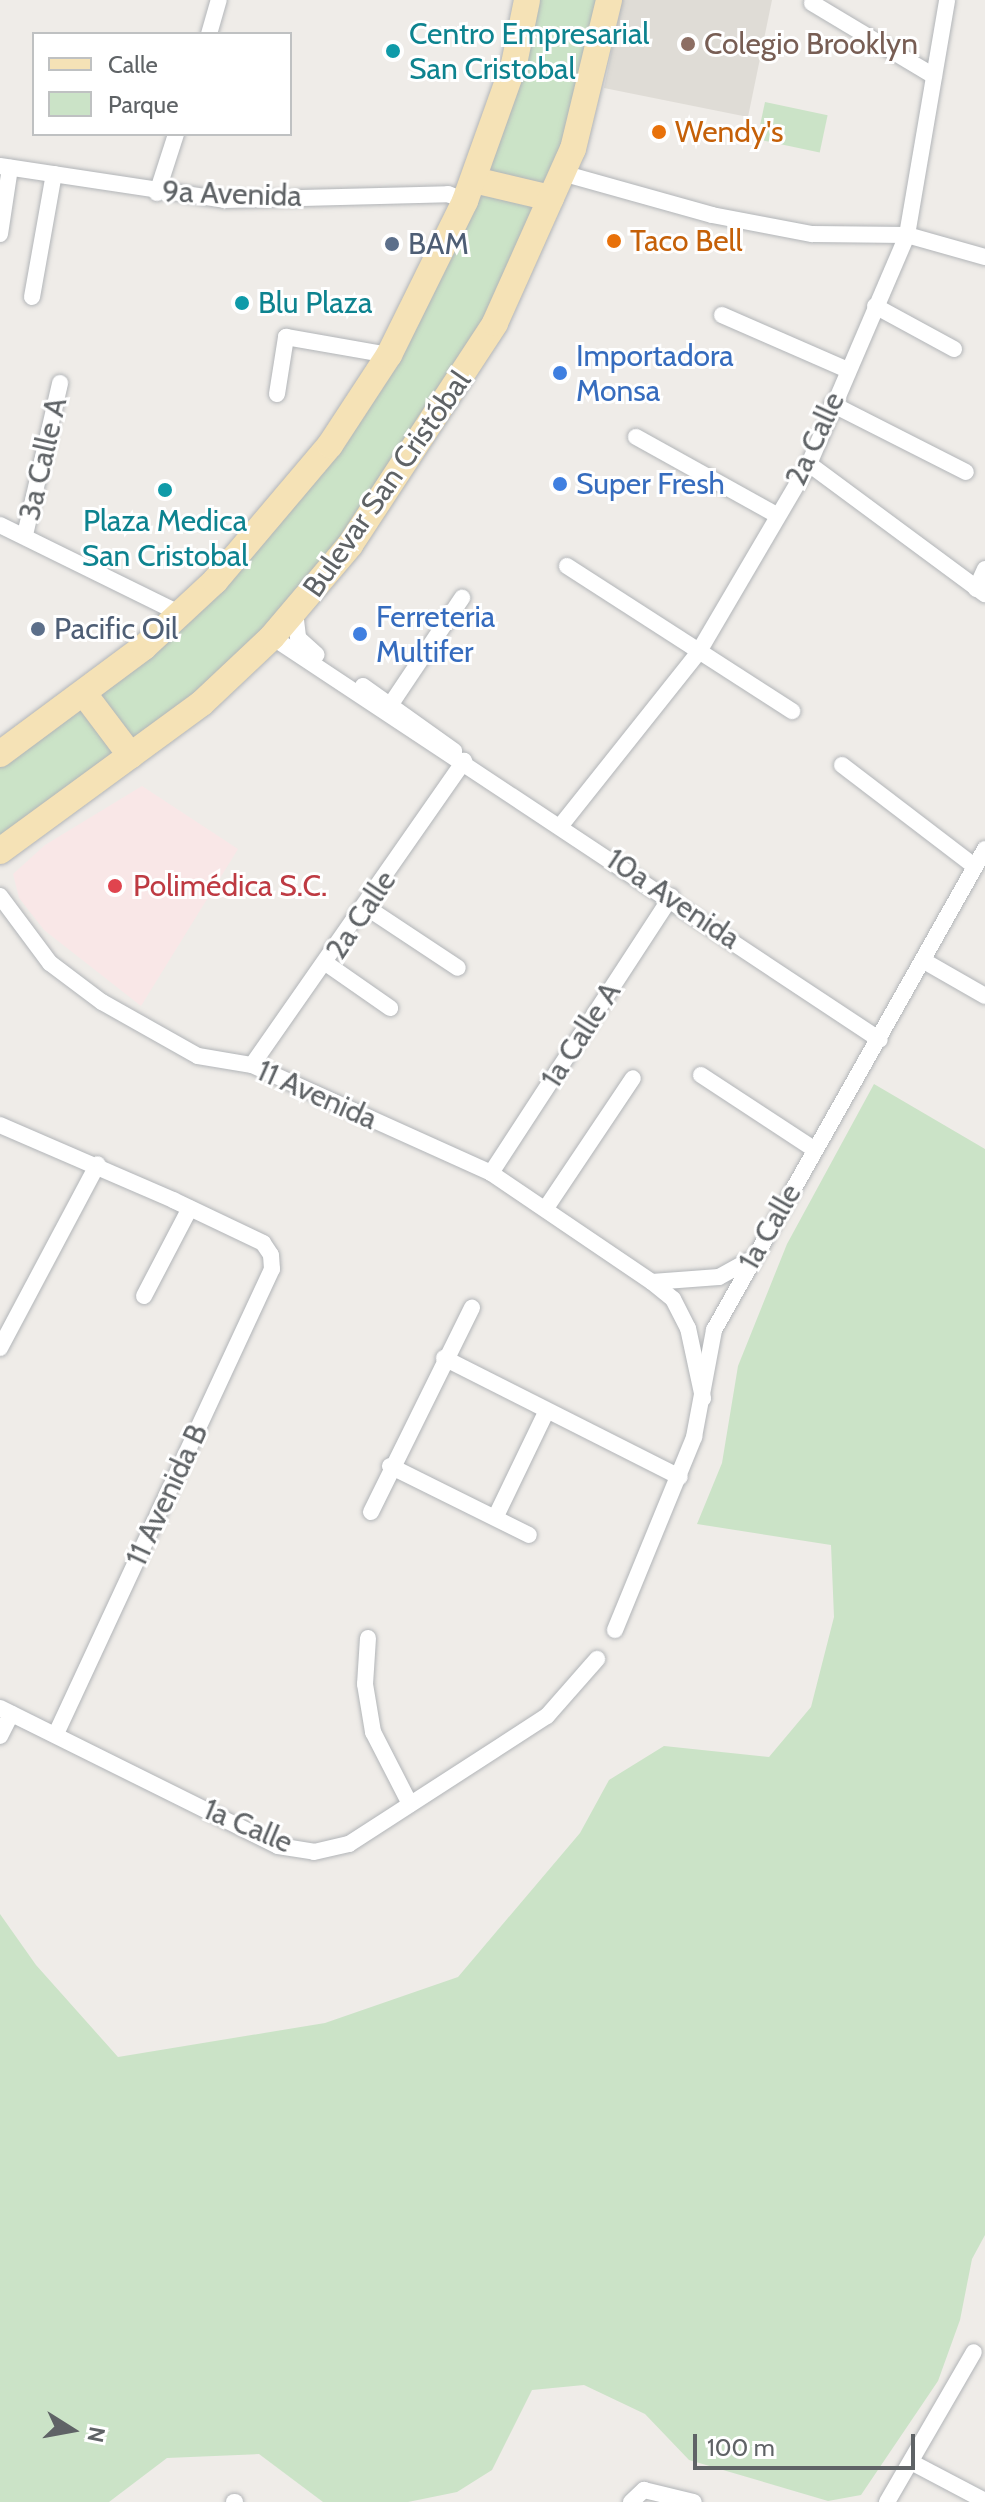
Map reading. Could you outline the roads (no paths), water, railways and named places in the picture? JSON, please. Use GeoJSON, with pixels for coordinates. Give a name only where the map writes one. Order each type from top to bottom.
{"type":"FeatureCollection","features":[{"type":"Feature","properties":{"kind":"main road"},"geometry":{"type":"LineString","coordinates":[[0,754],[85,695],[181,614],[273,516],[389,355],[469,190],[517,53],[527,0]]}},
{"type":"Feature","properties":{"kind":"main road","name":"Bulevar San Cristóbal"},"geometry":{"type":"LineString","coordinates":[[0,851],[131,756],[272,637],[350,545],[465,375],[551,198],[592,82],[609,0]]}},
{"type":"Feature","properties":{"kind":"main road"},"geometry":{"type":"LineString","coordinates":[[469,190],[551,198]]}},
{"type":"Feature","properties":{"kind":"main road"},"geometry":{"type":"LineString","coordinates":[[85,695],[131,756]]}},
{"type":"Feature","properties":{"kind":"street"},"geometry":{"type":"LineString","coordinates":[[210,32],[219,0]]}},
{"type":"Feature","properties":{"kind":"street","name":"2a Calle"},"geometry":{"type":"LineString","coordinates":[[562,824],[698,653],[809,464],[832,404],[907,235],[947,0]]}},
{"type":"Feature","properties":{"kind":"street"},"geometry":{"type":"LineString","coordinates":[[812,3],[934,76]]}},
{"type":"Feature","properties":{"kind":"street"},"geometry":{"type":"LineString","coordinates":[[157,193],[175,136]]}},
{"type":"Feature","properties":{"kind":"street"},"geometry":{"type":"LineString","coordinates":[[0,234],[5,167]]}},
{"type":"Feature","properties":{"kind":"street","name":"9a Avenida"},"geometry":{"type":"LineString","coordinates":[[5,167],[157,193],[224,200],[448,194],[469,190]]}},
{"type":"Feature","properties":{"kind":"street"},"geometry":{"type":"LineString","coordinates":[[562,173],[680,208],[812,234],[907,235],[984,255]]}},
{"type":"Feature","properties":{"kind":"street"},"geometry":{"type":"LineString","coordinates":[[32,297],[54,174]]}},
{"type":"Feature","properties":{"kind":"street"},"geometry":{"type":"LineString","coordinates":[[875,306],[954,349]]}},
{"type":"Feature","properties":{"kind":"street"},"geometry":{"type":"LineString","coordinates":[[722,315],[848,370]]}},
{"type":"Feature","properties":{"kind":"street"},"geometry":{"type":"LineString","coordinates":[[277,394],[286,337],[389,355]]}},
{"type":"Feature","properties":{"kind":"street","name":"3a Calle A"},"geometry":{"type":"LineString","coordinates":[[25,535],[60,383]]}},
{"type":"Feature","properties":{"kind":"street"},"geometry":{"type":"LineString","coordinates":[[832,404],[966,472]]}},
{"type":"Feature","properties":{"kind":"street"},"geometry":{"type":"LineString","coordinates":[[636,437],[777,515]]}},
{"type":"Feature","properties":{"kind":"street"},"geometry":{"type":"LineString","coordinates":[[809,464],[981,591],[985,569]]}},
{"type":"Feature","properties":{"kind":"street"},"geometry":{"type":"LineString","coordinates":[[0,525],[181,614]]}},
{"type":"Feature","properties":{"kind":"street"},"geometry":{"type":"LineString","coordinates":[[567,566],[792,711]]}},
{"type":"Feature","properties":{"kind":"street"},"geometry":{"type":"LineString","coordinates":[[391,704],[462,598]]}},
{"type":"Feature","properties":{"kind":"street","name":"10a Avenida"},"geometry":{"type":"LineString","coordinates":[[295,612],[302,646],[391,704],[464,761],[880,1040]]}},
{"type":"Feature","properties":{"kind":"street","name":"10a Avenida"},"geometry":{"type":"LineString","coordinates":[[272,637],[429,744],[464,761]]}},
{"type":"Feature","properties":{"kind":"street","name":"2a Calle"},"geometry":{"type":"LineString","coordinates":[[252,1065],[327,964],[464,761]]}},
{"type":"Feature","properties":{"kind":"street"},"geometry":{"type":"LineString","coordinates":[[842,765],[974,866]]}},
{"type":"Feature","properties":{"kind":"street","name":"1a Calle"},"geometry":{"type":"LineString","coordinates":[[615,1630],[680,1477],[703,1398],[714,1330],[748,1261],[880,1040],[985,849]]}},
{"type":"Feature","properties":{"kind":"street","name":"11 Avenida"},"geometry":{"type":"LineString","coordinates":[[0,896],[50,963],[102,1002],[198,1056],[252,1065],[491,1173],[652,1282],[673,1299],[688,1328],[703,1398]]}},
{"type":"Feature","properties":{"kind":"street","name":"1a Calle A"},"geometry":{"type":"LineString","coordinates":[[491,1173],[671,897]]}},
{"type":"Feature","properties":{"kind":"street"},"geometry":{"type":"LineString","coordinates":[[366,907],[458,968]]}},
{"type":"Feature","properties":{"kind":"street"},"geometry":{"type":"LineString","coordinates":[[924,961],[983,991]]}},
{"type":"Feature","properties":{"kind":"street"},"geometry":{"type":"LineString","coordinates":[[327,964],[390,1008]]}},
{"type":"Feature","properties":{"kind":"street"},"geometry":{"type":"LineString","coordinates":[[701,1075],[815,1150]]}},
{"type":"Feature","properties":{"kind":"street"},"geometry":{"type":"LineString","coordinates":[[546,1208],[633,1078]]}},
{"type":"Feature","properties":{"kind":"street"},"geometry":{"type":"LineString","coordinates":[[0,1125],[98,1164],[190,1208],[144,1296]]}},
{"type":"Feature","properties":{"kind":"street"},"geometry":{"type":"LineString","coordinates":[[0,1348],[98,1164]]}},
{"type":"Feature","properties":{"kind":"street","name":"11 Avenida B"},"geometry":{"type":"LineString","coordinates":[[56,1734],[272,1269],[271,1255],[263,1243],[190,1208]]}},
{"type":"Feature","properties":{"kind":"street"},"geometry":{"type":"LineString","coordinates":[[652,1282],[719,1277],[748,1261]]}},
{"type":"Feature","properties":{"kind":"street"},"geometry":{"type":"LineString","coordinates":[[371,1512],[390,1466],[472,1308]]}},
{"type":"Feature","properties":{"kind":"street"},"geometry":{"type":"LineString","coordinates":[[444,1358],[680,1477]]}},
{"type":"Feature","properties":{"kind":"street"},"geometry":{"type":"LineString","coordinates":[[497,1514],[546,1412]]}},
{"type":"Feature","properties":{"kind":"street"},"geometry":{"type":"LineString","coordinates":[[390,1466],[497,1514],[529,1535]]}},
{"type":"Feature","properties":{"kind":"street"},"geometry":{"type":"LineString","coordinates":[[368,1638],[365,1684],[373,1732],[410,1804]]}},
{"type":"Feature","properties":{"kind":"street","name":"1a Calle"},"geometry":{"type":"LineString","coordinates":[[6,1711],[278,1846],[302,1850],[349,1844],[547,1716],[597,1659]]}},
{"type":"Feature","properties":{"kind":"street"},"geometry":{"type":"LineString","coordinates":[[0,1736],[6,1711]]}},
{"type":"Feature","properties":{"kind":"street"},"geometry":{"type":"LineString","coordinates":[[887,2502],[974,2352]]}},
{"type":"Feature","properties":{"kind":"street"},"geometry":{"type":"LineString","coordinates":[[911,2462],[985,2501]]}},
{"type":"Feature","properties":{"kind":"street"},"geometry":{"type":"LineString","coordinates":[[634,2499],[644,2490],[694,2502]]}},
{"type":"Feature","properties":{"kind":"place","name":"Colegio Brooklyn"},"geometry":{"type":"Point","coordinates":[688,44]}},
{"type":"Feature","properties":{"kind":"place","name":"Centro Empresarial San Cristobal"},"geometry":{"type":"Point","coordinates":[393,51]}},
{"type":"Feature","properties":{"kind":"place","name":"Wendy's"},"geometry":{"type":"Point","coordinates":[659,132]}},
{"type":"Feature","properties":{"kind":"place","name":"Taco Bell"},"geometry":{"type":"Point","coordinates":[614,241]}},
{"type":"Feature","properties":{"kind":"place","name":"BAM"},"geometry":{"type":"Point","coordinates":[392,244]}},
{"type":"Feature","properties":{"kind":"place","name":"Blu Plaza"},"geometry":{"type":"Point","coordinates":[242,303]}},
{"type":"Feature","properties":{"kind":"place","name":"Importadora Monsa"},"geometry":{"type":"Point","coordinates":[560,373]}},
{"type":"Feature","properties":{"kind":"place","name":"Super Fresh"},"geometry":{"type":"Point","coordinates":[560,484]}},
{"type":"Feature","properties":{"kind":"place","name":"Plaza Medica San Cristobal"},"geometry":{"type":"Point","coordinates":[165,490]}},
{"type":"Feature","properties":{"kind":"place","name":"Pacific Oil"},"geometry":{"type":"Point","coordinates":[38,629]}},
{"type":"Feature","properties":{"kind":"place","name":"Ferreteria Multifer"},"geometry":{"type":"Point","coordinates":[360,634]}},
{"type":"Feature","properties":{"kind":"place","name":"Polimédica S.C."},"geometry":{"type":"Point","coordinates":[115,886]}}]}
